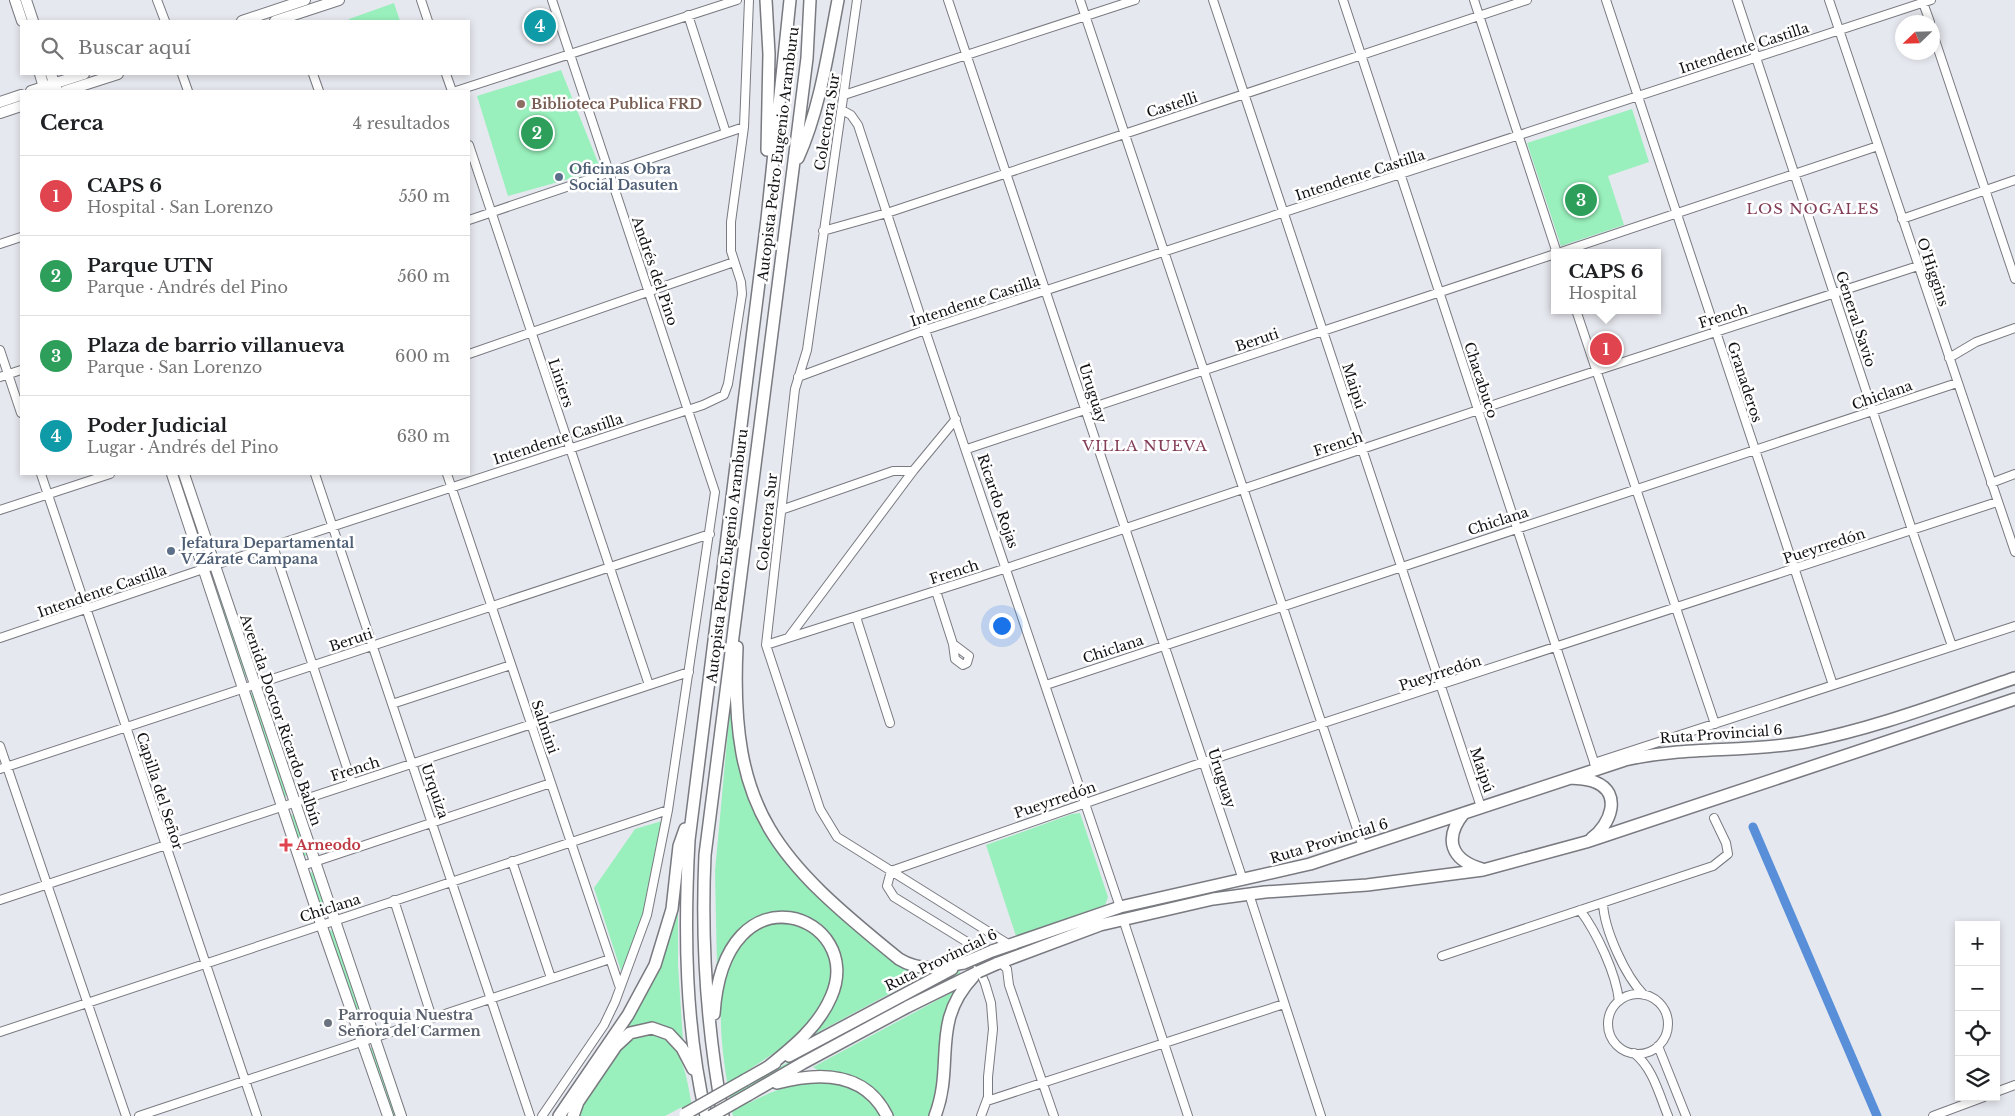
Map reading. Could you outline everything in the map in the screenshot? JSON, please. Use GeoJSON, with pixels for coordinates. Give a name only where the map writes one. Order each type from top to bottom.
{"type":"FeatureCollection","features":[{"type":"Feature","properties":{"kind":"highway"},"geometry":{"type":"LineString","coordinates":[[766,0],[770,54],[767,219]]}},
{"type":"Feature","properties":{"kind":"highway","name":"Autopista Pedro Eugenio Aramburu"},"geometry":{"type":"LineString","coordinates":[[706,1116],[697,1078],[690,1012],[687,874],[692,806],[767,219],[790,0]]}},
{"type":"Feature","properties":{"kind":"highway","name":"Autopista Pedro Eugenio Aramburu"},"geometry":{"type":"LineString","coordinates":[[724,1116],[712,1046],[704,949],[705,855],[741,564],[794,169],[807,58],[810,0]]}},
{"type":"Feature","properties":{"kind":"highway"},"geometry":{"type":"LineString","coordinates":[[794,169],[804,144],[823,73],[838,0]]}},
{"type":"Feature","properties":{"kind":"highway"},"geometry":{"type":"LineString","coordinates":[[741,564],[736,714],[745,772],[751,792],[766,824],[777,842],[806,878],[838,909],[899,959],[910,965],[923,968],[959,965]]}},
{"type":"Feature","properties":{"kind":"highway","name":"Ruta Provincial 6"},"geometry":{"type":"LineString","coordinates":[[683,1115],[768,1067],[959,965],[1008,944],[1120,906],[1310,864],[1570,778],[1595,765],[1644,756],[1806,742],[1898,718],[2015,678]]}},
{"type":"Feature","properties":{"kind":"highway","name":"Ruta Provincial 6"},"geometry":{"type":"LineString","coordinates":[[711,1116],[812,1058],[964,982],[978,972],[1077,932],[1123,919],[1213,899],[1249,894],[1367,885],[1483,870],[1586,842],[2015,699]]}},
{"type":"Feature","properties":{"kind":"highway"},"geometry":{"type":"LineString","coordinates":[[1570,778],[1594,782],[1602,786],[1611,804],[1608,822],[1602,831],[1586,842]]}},
{"type":"Feature","properties":{"kind":"highway"},"geometry":{"type":"LineString","coordinates":[[558,1116],[633,1008],[655,965],[672,909],[680,846],[692,806]]}},
{"type":"Feature","properties":{"kind":"highway"},"geometry":{"type":"LineString","coordinates":[[1464,813],[1454,830],[1453,846],[1461,859],[1470,866],[1483,870]]}},
{"type":"Feature","properties":{"kind":"highway"},"geometry":{"type":"LineString","coordinates":[[712,1046],[716,992],[723,965],[735,942],[746,929],[765,920],[781,917],[799,920],[820,933],[831,948],[836,967],[835,986],[826,1006],[811,1028],[768,1067]]}},
{"type":"Feature","properties":{"kind":"highway"},"geometry":{"type":"LineString","coordinates":[[935,1116],[943,1087],[947,1022],[964,982]]}},
{"type":"Feature","properties":{"kind":"highway"},"geometry":{"type":"LineString","coordinates":[[572,1116],[578,1102],[622,1038],[636,1031],[652,1028],[669,1034],[682,1048],[697,1078]]}},
{"type":"Feature","properties":{"kind":"highway"},"geometry":{"type":"LineString","coordinates":[[763,1087],[814,1075],[842,1078],[866,1090],[876,1098],[887,1116]]}},
{"type":"Feature","properties":{"kind":"main road"},"geometry":{"type":"LineString","coordinates":[[15,0],[22,20]]}},
{"type":"Feature","properties":{"kind":"main road"},"geometry":{"type":"LineString","coordinates":[[26,0],[34,20]]}},
{"type":"Feature","properties":{"kind":"main road"},"geometry":{"type":"LineString","coordinates":[[277,20],[306,0]]}},
{"type":"Feature","properties":{"kind":"main road"},"geometry":{"type":"LineString","coordinates":[[247,20],[339,0]]}},
{"type":"Feature","properties":{"kind":"main road"},"geometry":{"type":"LineString","coordinates":[[41,75],[50,85]]}},
{"type":"Feature","properties":{"kind":"main road"},"geometry":{"type":"LineString","coordinates":[[34,90],[81,75]]}},
{"type":"Feature","properties":{"kind":"main road"},"geometry":{"type":"LineString","coordinates":[[68,90],[115,75]]}},
{"type":"Feature","properties":{"kind":"main road"},"geometry":{"type":"LineString","coordinates":[[0,102],[20,95]]}},
{"type":"Feature","properties":{"kind":"main road"},"geometry":{"type":"LineString","coordinates":[[0,113],[20,106]]}},
{"type":"Feature","properties":{"kind":"main road","name":"Avenida Doctor Ricardo Balbín"},"geometry":{"type":"LineString","coordinates":[[172,475],[321,924],[388,1116]]}},
{"type":"Feature","properties":{"kind":"main road","name":"Avenida Doctor Ricardo Balbín"},"geometry":{"type":"LineString","coordinates":[[184,475],[400,1116]]}},
{"type":"Feature","properties":{"kind":"street"},"geometry":{"type":"LineString","coordinates":[[157,0],[164,20]]}},
{"type":"Feature","properties":{"kind":"street"},"geometry":{"type":"LineString","coordinates":[[421,0],[428,20]]}},
{"type":"Feature","properties":{"kind":"street","name":"Andrés del Pino"},"geometry":{"type":"LineString","coordinates":[[552,0],[715,492],[710,534]]}},
{"type":"Feature","properties":{"kind":"street"},"geometry":{"type":"LineString","coordinates":[[459,90],[737,0]]}},
{"type":"Feature","properties":{"kind":"street"},"geometry":{"type":"LineString","coordinates":[[470,354],[734,262],[731,251],[732,222],[744,127],[749,0]]}},
{"type":"Feature","properties":{"kind":"street","name":"Colectora Sur"},"geometry":{"type":"LineString","coordinates":[[857,0],[807,350],[798,377],[766,645],[820,809],[829,827],[843,843],[1008,944]]}},
{"type":"Feature","properties":{"kind":"street","name":"Uruguay"},"geometry":{"type":"LineString","coordinates":[[948,0],[1243,880]]}},
{"type":"Feature","properties":{"kind":"street"},"geometry":{"type":"LineString","coordinates":[[1080,0],[1363,847]]}},
{"type":"Feature","properties":{"kind":"street"},"geometry":{"type":"LineString","coordinates":[[844,95],[1135,0]]}},
{"type":"Feature","properties":{"kind":"street","name":"Maipú"},"geometry":{"type":"LineString","coordinates":[[1213,0],[1481,807]]}},
{"type":"Feature","properties":{"kind":"street","name":"Chacabuco"},"geometry":{"type":"LineString","coordinates":[[1343,0],[1595,765]]}},
{"type":"Feature","properties":{"kind":"street"},"geometry":{"type":"LineString","coordinates":[[1474,0],[1556,249]]}},
{"type":"Feature","properties":{"kind":"street","name":"Castelli"},"geometry":{"type":"LineString","coordinates":[[823,231],[887,213],[1528,0]]}},
{"type":"Feature","properties":{"kind":"street","name":"Granaderos"},"geometry":{"type":"LineString","coordinates":[[1606,0],[1833,686]]}},
{"type":"Feature","properties":{"kind":"street","name":"General Savio"},"geometry":{"type":"LineString","coordinates":[[1737,0],[1952,646]]}},
{"type":"Feature","properties":{"kind":"street","name":"O'Higgins"},"geometry":{"type":"LineString","coordinates":[[1829,0],[2015,552]]}},
{"type":"Feature","properties":{"kind":"street"},"geometry":{"type":"LineString","coordinates":[[1925,1],[1928,15]]}},
{"type":"Feature","properties":{"kind":"street","name":"Intendente Castilla"},"geometry":{"type":"LineString","coordinates":[[798,377],[925,330],[1925,1]]}},
{"type":"Feature","properties":{"kind":"street"},"geometry":{"type":"LineString","coordinates":[[688,16],[726,133]]}},
{"type":"Feature","properties":{"kind":"street"},"geometry":{"type":"LineString","coordinates":[[1940,55],[2015,279]]}},
{"type":"Feature","properties":{"kind":"street"},"geometry":{"type":"LineString","coordinates":[[182,75],[188,90]]}},
{"type":"Feature","properties":{"kind":"street"},"geometry":{"type":"LineString","coordinates":[[313,75],[319,90]]}},
{"type":"Feature","properties":{"kind":"street"},"geometry":{"type":"LineString","coordinates":[[446,75],[452,90]]}},
{"type":"Feature","properties":{"kind":"street","name":"Ricardo Rojas"},"geometry":{"type":"LineString","coordinates":[[842,110],[852,116],[858,125],[925,330],[1008,568],[1120,906]]}},
{"type":"Feature","properties":{"kind":"street"},"geometry":{"type":"LineString","coordinates":[[470,220],[744,127]]}},
{"type":"Feature","properties":{"kind":"street","name":"Beruti"},"geometry":{"type":"LineString","coordinates":[[1569,249],[1878,146]]}},
{"type":"Feature","properties":{"kind":"street","name":"Liniers"},"geometry":{"type":"LineString","coordinates":[[470,148],[490,213],[649,685]]}},
{"type":"Feature","properties":{"kind":"street"},"geometry":{"type":"LineString","coordinates":[[1902,219],[2015,180]]}},
{"type":"Feature","properties":{"kind":"street"},"geometry":{"type":"LineString","coordinates":[[0,244],[20,237]]}},
{"type":"Feature","properties":{"kind":"street","name":"Beruti"},"geometry":{"type":"LineString","coordinates":[[967,449],[1551,255]]}},
{"type":"Feature","properties":{"kind":"street","name":"Intendente Castilla"},"geometry":{"type":"LineString","coordinates":[[0,638],[204,570],[214,565],[689,410],[724,395],[728,384],[742,294],[741,282],[734,262]]}},
{"type":"Feature","properties":{"kind":"street","name":"French"},"geometry":{"type":"LineString","coordinates":[[766,645],[789,636],[856,617],[1008,568],[1478,410],[1918,266]]}},
{"type":"Feature","properties":{"kind":"street"},"geometry":{"type":"LineString","coordinates":[[1577,314],[1715,724]]}},
{"type":"Feature","properties":{"kind":"street"},"geometry":{"type":"LineString","coordinates":[[1949,358],[1976,342],[2015,328]]}},
{"type":"Feature","properties":{"kind":"street"},"geometry":{"type":"LineString","coordinates":[[0,350],[4,376],[20,412]]}},
{"type":"Feature","properties":{"kind":"street"},"geometry":{"type":"LineString","coordinates":[[4,376],[20,370]]}},
{"type":"Feature","properties":{"kind":"street","name":"Chiclana"},"geometry":{"type":"LineString","coordinates":[[1046,685],[1957,382]]}},
{"type":"Feature","properties":{"kind":"street"},"geometry":{"type":"LineString","coordinates":[[789,636],[913,471],[956,420]]}},
{"type":"Feature","properties":{"kind":"street"},"geometry":{"type":"LineString","coordinates":[[781,510],[893,471],[913,471]]}},
{"type":"Feature","properties":{"kind":"street"},"geometry":{"type":"LineString","coordinates":[[1991,483],[2015,474]]}},
{"type":"Feature","properties":{"kind":"street","name":"Capilla del Señor"},"geometry":{"type":"LineString","coordinates":[[42,475],[257,1116]]}},
{"type":"Feature","properties":{"kind":"street"},"geometry":{"type":"LineString","coordinates":[[0,510],[107,475]]}},
{"type":"Feature","properties":{"kind":"street","name":"Urquiza"},"geometry":{"type":"LineString","coordinates":[[315,475],[529,1116]]}},
{"type":"Feature","properties":{"kind":"street","name":"Salmini"},"geometry":{"type":"LineString","coordinates":[[447,475],[620,988]]}},
{"type":"Feature","properties":{"kind":"street","name":"Pueyrredón"},"geometry":{"type":"LineString","coordinates":[[891,871],[1086,802],[1997,502]]}},
{"type":"Feature","properties":{"kind":"street"},"geometry":{"type":"LineString","coordinates":[[542,1116],[604,1026],[647,915],[668,810],[710,534]]}},
{"type":"Feature","properties":{"kind":"street","name":"Beruti"},"geometry":{"type":"LineString","coordinates":[[4,768],[710,534]]}},
{"type":"Feature","properties":{"kind":"street"},"geometry":{"type":"LineString","coordinates":[[273,546],[352,783]]}},
{"type":"Feature","properties":{"kind":"street"},"geometry":{"type":"LineString","coordinates":[[936,591],[954,644]]}},
{"type":"Feature","properties":{"kind":"street"},"geometry":{"type":"LineString","coordinates":[[856,617],[890,722]]}},
{"type":"Feature","properties":{"kind":"street"},"geometry":{"type":"LineString","coordinates":[[1595,765],[2015,626]]}},
{"type":"Feature","properties":{"kind":"street"},"geometry":{"type":"LineString","coordinates":[[392,704],[511,665]]}},
{"type":"Feature","properties":{"kind":"street","name":"French"},"geometry":{"type":"LineString","coordinates":[[0,900],[689,672]]}},
{"type":"Feature","properties":{"kind":"street"},"geometry":{"type":"LineString","coordinates":[[0,746],[4,768],[47,884],[126,1116]]}},
{"type":"Feature","properties":{"kind":"street"},"geometry":{"type":"LineString","coordinates":[[302,866],[551,783]]}},
{"type":"Feature","properties":{"kind":"street","name":"Chiclana"},"geometry":{"type":"LineString","coordinates":[[0,1032],[668,810]]}},
{"type":"Feature","properties":{"kind":"street"},"geometry":{"type":"LineString","coordinates":[[1442,956],[1713,866],[1722,861],[1728,854],[1726,842],[1714,818]]}},
{"type":"Feature","properties":{"kind":"street"},"geometry":{"type":"LineString","coordinates":[[512,861],[551,978]]}},
{"type":"Feature","properties":{"kind":"street"},"geometry":{"type":"LineString","coordinates":[[891,871],[887,881],[890,892],[962,939],[969,947],[990,998],[993,1021],[988,1101],[981,1116]]}},
{"type":"Feature","properties":{"kind":"street"},"geometry":{"type":"LineString","coordinates":[[1249,894],[1321,1116]]}},
{"type":"Feature","properties":{"kind":"street"},"geometry":{"type":"LineString","coordinates":[[394,900],[432,1018]]}},
{"type":"Feature","properties":{"kind":"street"},"geometry":{"type":"LineString","coordinates":[[1603,903],[1606,924],[1634,985],[1644,995],[1657,1001],[1664,1008],[1668,1018],[1668,1028],[1658,1046],[1650,1052],[1634,1053]]}},
{"type":"Feature","properties":{"kind":"street"},"geometry":{"type":"LineString","coordinates":[[1580,910],[1590,924],[1618,988],[1619,1001]]}},
{"type":"Feature","properties":{"kind":"street"},"geometry":{"type":"LineString","coordinates":[[1123,919],[1188,1116]]}},
{"type":"Feature","properties":{"kind":"street"},"geometry":{"type":"LineString","coordinates":[[139,1116],[610,959]]}},
{"type":"Feature","properties":{"kind":"street"},"geometry":{"type":"LineString","coordinates":[[998,963],[1007,968],[1009,985],[1054,1116]]}},
{"type":"Feature","properties":{"kind":"street"},"geometry":{"type":"LineString","coordinates":[[1644,995],[1627,996],[1619,1001],[1610,1016],[1610,1035],[1622,1049],[1634,1053],[1644,1061],[1668,1116]]}},
{"type":"Feature","properties":{"kind":"street"},"geometry":{"type":"LineString","coordinates":[[988,1101],[1163,1042],[1284,1004]]}},
{"type":"Feature","properties":{"kind":"street"},"geometry":{"type":"LineString","coordinates":[[1658,1046],[1686,1116]]}},
{"type":"Feature","properties":{"kind":"street"},"geometry":{"type":"LineString","coordinates":[[2000,1091],[2015,1085]]}},
{"type":"Feature","properties":{"kind":"street"},"geometry":{"type":"LineString","coordinates":[[1934,1116],[1973,1101]]}},
{"type":"Feature","properties":{"kind":"green space"},"geometry":{"type":"Polygon","coordinates":[[[394,3],[400,20],[350,20],[394,3]]]}},
{"type":"Feature","properties":{"kind":"green space"},"geometry":{"type":"Polygon","coordinates":[[[561,70],[601,170],[508,196],[477,96],[561,70]]]}},
{"type":"Feature","properties":{"kind":"green space"},"geometry":{"type":"Polygon","coordinates":[[[1632,109],[1649,162],[1608,176],[1624,225],[1561,246],[1527,143],[1632,109]]]}},
{"type":"Feature","properties":{"kind":"green space"},"geometry":{"type":"Polygon","coordinates":[[[176,475],[180,475],[208,562],[206,562],[176,475]]]}},
{"type":"Feature","properties":{"kind":"green space"},"geometry":{"type":"Polygon","coordinates":[[[210,574],[247,677],[246,678],[210,574]]]}},
{"type":"Feature","properties":{"kind":"green space"},"geometry":{"type":"Polygon","coordinates":[[[250,692],[253,694],[287,795],[285,797],[250,692]]]}},
{"type":"Feature","properties":{"kind":"green space"},"geometry":{"type":"Polygon","coordinates":[[[731,698],[733,698],[734,730],[781,854],[926,974],[811,1036],[835,1003],[842,980],[842,961],[836,945],[826,931],[812,921],[797,914],[779,912],[762,915],[746,924],[735,934],[717,969],[715,871],[731,698]]]}},
{"type":"Feature","properties":{"kind":"green space"},"geometry":{"type":"Polygon","coordinates":[[[1080,813],[1108,897],[1105,905],[1016,936],[986,845],[1072,814],[1080,813]]]}},
{"type":"Feature","properties":{"kind":"green space"},"geometry":{"type":"Polygon","coordinates":[[[291,814],[294,816],[307,854],[306,856],[303,855],[291,814]]]}},
{"type":"Feature","properties":{"kind":"green space"},"geometry":{"type":"Polygon","coordinates":[[[662,821],[658,857],[645,914],[621,971],[594,888],[635,829],[662,821]]]}},
{"type":"Feature","properties":{"kind":"green space"},"geometry":{"type":"Polygon","coordinates":[[[311,872],[314,874],[327,911],[325,914],[323,913],[310,875],[311,872]]]}},
{"type":"Feature","properties":{"kind":"green space"},"geometry":{"type":"Polygon","coordinates":[[[678,907],[678,965],[683,1041],[681,1042],[678,1036],[627,1030],[567,1116],[562,1116],[615,1038],[678,907]]]}},
{"type":"Feature","properties":{"kind":"green space"},"geometry":{"type":"Polygon","coordinates":[[[784,921],[813,932],[826,947],[833,976],[820,1011],[792,1041],[744,1073],[746,1085],[959,971],[961,974],[747,1090],[749,1103],[793,1085],[824,1081],[839,1083],[853,1088],[867,1097],[882,1116],[733,1116],[722,1039],[721,1011],[723,984],[731,960],[744,940],[765,925],[784,921]]]}},
{"type":"Feature","properties":{"kind":"green space"},"geometry":{"type":"Polygon","coordinates":[[[330,930],[333,931],[368,1032],[366,1035],[329,933],[330,930]]]}},
{"type":"Feature","properties":{"kind":"green space"},"geometry":{"type":"Polygon","coordinates":[[[958,989],[931,1116],[892,1116],[872,1093],[855,1078],[844,1074],[820,1071],[813,1067],[958,989]]]}},
{"type":"Feature","properties":{"kind":"green space"},"geometry":{"type":"Polygon","coordinates":[[[652,1033],[664,1038],[679,1056],[687,1079],[694,1116],[685,1116],[682,1107],[665,1116],[578,1116],[580,1108],[616,1053],[636,1036],[652,1033]]]}},
{"type":"Feature","properties":{"kind":"green space"},"geometry":{"type":"Polygon","coordinates":[[[373,1048],[397,1116],[392,1116],[370,1051],[373,1048]]]}},
{"type":"Feature","properties":{"kind":"waterway"},"geometry":{"type":"LineString","coordinates":[[1753,827],[1877,1116]]}},
{"type":"Feature","properties":{"kind":"place","name":"Poder Judicial"},"geometry":{"type":"Point","coordinates":[540,26]}},
{"type":"Feature","properties":{"kind":"place","name":"Biblioteca Publica FRD"},"geometry":{"type":"Point","coordinates":[521,104]}},
{"type":"Feature","properties":{"kind":"place","name":"Parque UTN"},"geometry":{"type":"Point","coordinates":[537,133]}},
{"type":"Feature","properties":{"kind":"place","name":"Oficinas Obra Social Dasuten"},"geometry":{"type":"Point","coordinates":[559,177]}},
{"type":"Feature","properties":{"kind":"place","name":"Plaza de barrio villanueva"},"geometry":{"type":"Point","coordinates":[1581,200]}},
{"type":"Feature","properties":{"kind":"place","name":"CAPS 6"},"geometry":{"type":"Point","coordinates":[1606,349]}},
{"type":"Feature","properties":{"kind":"place","name":"Jefatura Departamental V Zárate Campana"},"geometry":{"type":"Point","coordinates":[171,551]}},
{"type":"Feature","properties":{"kind":"place","name":"Arneodo"},"geometry":{"type":"Point","coordinates":[286,845]}},
{"type":"Feature","properties":{"kind":"place","name":"Parroquia Nuestra Señora del Carmen"},"geometry":{"type":"Point","coordinates":[328,1023]}},
{"type":"Feature","properties":{"kind":"district","name":"LOS NOGALES"},"geometry":{"type":"Point","coordinates":[1813,209]}},
{"type":"Feature","properties":{"kind":"district","name":"VILLA NUEVA"},"geometry":{"type":"Point","coordinates":[1145,446]}}]}
